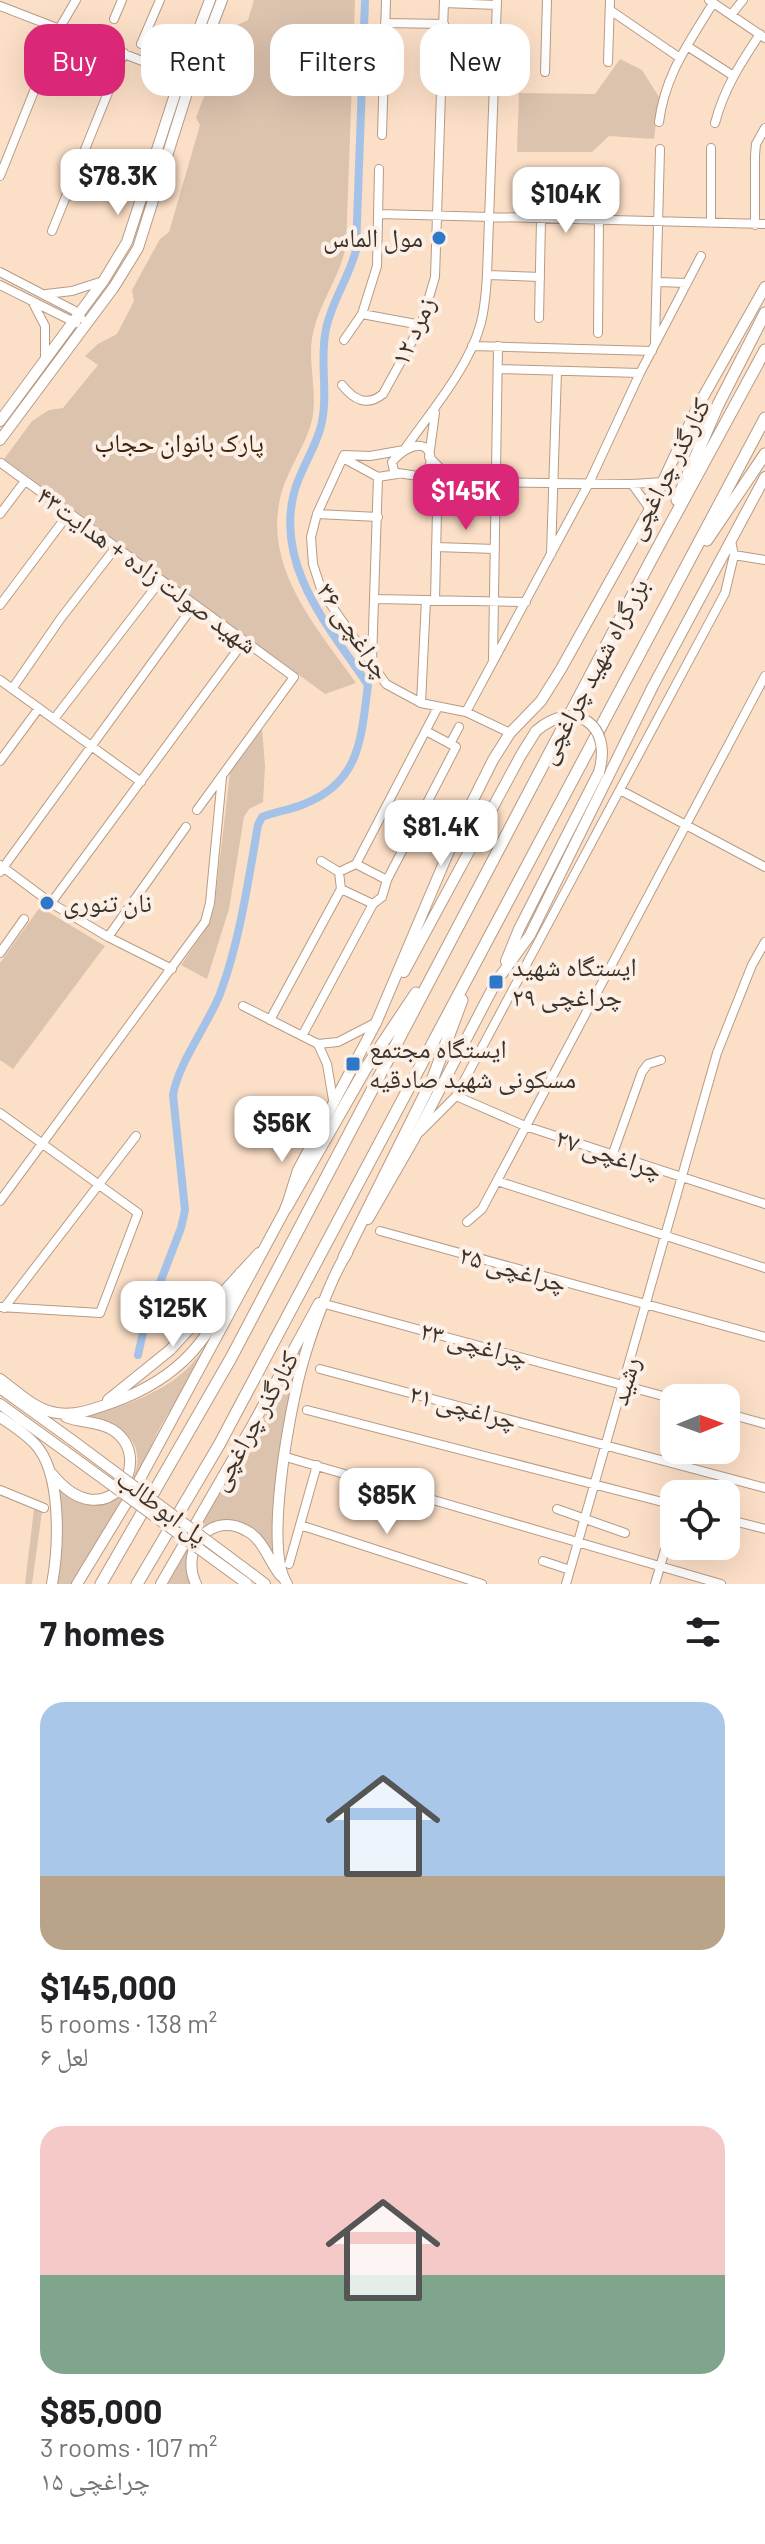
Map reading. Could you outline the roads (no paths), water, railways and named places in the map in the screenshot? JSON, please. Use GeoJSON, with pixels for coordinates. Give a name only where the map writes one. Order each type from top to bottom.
{"type":"FeatureCollection","features":[{"type":"Feature","properties":{"kind":"highway"},"geometry":{"type":"LineString","coordinates":[[650,562],[718,405],[765,313]]}},
{"type":"Feature","properties":{"kind":"highway","name":"بزرگراه شهید چراغچی"},"geometry":{"type":"LineString","coordinates":[[101,1584],[224,1370],[765,350]]}},
{"type":"Feature","properties":{"kind":"highway","name":"بزرگراه شهید چراغچی"},"geometry":{"type":"LineString","coordinates":[[137,1584],[219,1445],[765,418]]}},
{"type":"Feature","properties":{"kind":"highway"},"geometry":{"type":"LineString","coordinates":[[684,573],[765,454]]}},
{"type":"Feature","properties":{"kind":"highway"},"geometry":{"type":"LineString","coordinates":[[286,1208],[366,1068],[436,968]]}},
{"type":"Feature","properties":{"kind":"highway"},"geometry":{"type":"LineString","coordinates":[[344,1257],[433,1078],[471,971]]}},
{"type":"Feature","properties":{"kind":"main road"},"geometry":{"type":"LineString","coordinates":[[201,24],[210,0]]}},
{"type":"Feature","properties":{"kind":"main road"},"geometry":{"type":"LineString","coordinates":[[0,440],[127,268],[138,248],[191,80],[222,0]]}},
{"type":"Feature","properties":{"kind":"main road"},"geometry":{"type":"LineString","coordinates":[[0,421],[122,251],[175,96]]}},
{"type":"Feature","properties":{"kind":"main road","name":"کنارگذر چراغچی"},"geometry":{"type":"LineString","coordinates":[[77,1584],[133,1492],[267,1246],[286,1208],[298,1170],[376,1023],[457,832],[493,760],[510,733],[541,701],[561,669],[650,509],[698,406],[765,287]]}},
{"type":"Feature","properties":{"kind":"main road"},"geometry":{"type":"LineString","coordinates":[[500,974],[530,935],[653,686],[765,477]]}},
{"type":"Feature","properties":{"kind":"main road"},"geometry":{"type":"LineString","coordinates":[[286,1582],[277,1548],[286,1457],[301,1371],[325,1304],[344,1257],[414,1139],[500,974],[519,929],[599,772],[603,758],[601,741],[593,726],[570,716],[552,719],[536,731],[376,1023]]}},
{"type":"Feature","properties":{"kind":"main road"},"geometry":{"type":"LineString","coordinates":[[92,1409],[110,1399],[170,1350],[267,1246]]}},
{"type":"Feature","properties":{"kind":"main road","name":"کنارگذر چراغچی"},"geometry":{"type":"LineString","coordinates":[[161,1584],[344,1257]]}},
{"type":"Feature","properties":{"kind":"main road"},"geometry":{"type":"LineString","coordinates":[[60,1414],[92,1409],[148,1387],[186,1361],[211,1330],[240,1273]]}},
{"type":"Feature","properties":{"kind":"main road"},"geometry":{"type":"LineString","coordinates":[[0,1379],[38,1407],[70,1419],[110,1428],[120,1436],[127,1446],[130,1470],[121,1489],[105,1499],[83,1500],[74,1495],[52,1474],[35,1444],[0,1417]]}},
{"type":"Feature","properties":{"kind":"main road","name":"پل ابوطالب"},"geometry":{"type":"LineString","coordinates":[[0,1388],[72,1440],[248,1580]]}},
{"type":"Feature","properties":{"kind":"main road","name":"پل ابوطالب"},"geometry":{"type":"LineString","coordinates":[[0,1404],[248,1580]]}},
{"type":"Feature","properties":{"kind":"main road"},"geometry":{"type":"LineString","coordinates":[[52,1474],[55,1501],[52,1584]]}},
{"type":"Feature","properties":{"kind":"main road"},"geometry":{"type":"LineString","coordinates":[[196,1584],[189,1567],[190,1554],[198,1539],[221,1527],[235,1526],[257,1538],[286,1582]]}},
{"type":"Feature","properties":{"kind":"main road"},"geometry":{"type":"LineString","coordinates":[[248,1580],[265,1584]]}},
{"type":"Feature","properties":{"kind":"street"},"geometry":{"type":"LineString","coordinates":[[62,24],[76,0]]}},
{"type":"Feature","properties":{"kind":"street"},"geometry":{"type":"LineString","coordinates":[[114,19],[122,0]]}},
{"type":"Feature","properties":{"kind":"street"},"geometry":{"type":"LineString","coordinates":[[150,24],[160,0]]}},
{"type":"Feature","properties":{"kind":"street"},"geometry":{"type":"LineString","coordinates":[[382,135],[386,0]]}},
{"type":"Feature","properties":{"kind":"street"},"geometry":{"type":"LineString","coordinates":[[545,72],[547,0]]}},
{"type":"Feature","properties":{"kind":"street"},"geometry":{"type":"LineString","coordinates":[[608,62],[610,0]]}},
{"type":"Feature","properties":{"kind":"street"},"geometry":{"type":"LineString","coordinates":[[731,15],[743,0]]}},
{"type":"Feature","properties":{"kind":"street"},"geometry":{"type":"LineString","coordinates":[[398,473],[392,468],[392,462],[436,409],[472,346],[485,309],[497,2],[444,2]]}},
{"type":"Feature","properties":{"kind":"street","name":"زمرد ۱۲"},"geometry":{"type":"LineString","coordinates":[[444,2],[444,24]]}},
{"type":"Feature","properties":{"kind":"street"},"geometry":{"type":"LineString","coordinates":[[659,122],[666,87],[710,4],[762,36],[732,75],[715,123]]}},
{"type":"Feature","properties":{"kind":"street"},"geometry":{"type":"LineString","coordinates":[[0,6],[46,24]]}},
{"type":"Feature","properties":{"kind":"street"},"geometry":{"type":"LineString","coordinates":[[610,10],[680,58]]}},
{"type":"Feature","properties":{"kind":"street"},"geometry":{"type":"LineString","coordinates":[[385,23],[444,24]]}},
{"type":"Feature","properties":{"kind":"street"},"geometry":{"type":"LineString","coordinates":[[687,46],[732,75]]}},
{"type":"Feature","properties":{"kind":"street"},"geometry":{"type":"LineString","coordinates":[[0,176],[32,96]]}},
{"type":"Feature","properties":{"kind":"street"},"geometry":{"type":"LineString","coordinates":[[52,231],[107,96]]}},
{"type":"Feature","properties":{"kind":"street","name":"زمرد ۱۲"},"geometry":{"type":"LineString","coordinates":[[342,385],[350,394],[365,402],[374,401],[383,394],[421,325],[435,277],[442,96]]}},
{"type":"Feature","properties":{"kind":"street"},"geometry":{"type":"LineString","coordinates":[[755,225],[756,144],[765,128]]}},
{"type":"Feature","properties":{"kind":"street"},"geometry":{"type":"LineString","coordinates":[[711,148],[711,223]]}},
{"type":"Feature","properties":{"kind":"street"},"geometry":{"type":"LineString","coordinates":[[654,348],[660,149]]}},
{"type":"Feature","properties":{"kind":"street"},"geometry":{"type":"LineString","coordinates":[[344,340],[362,314],[377,266],[379,169]]}},
{"type":"Feature","properties":{"kind":"street"},"geometry":{"type":"LineString","coordinates":[[379,214],[765,224]]}},
{"type":"Feature","properties":{"kind":"street"},"geometry":{"type":"LineString","coordinates":[[539,318],[541,219]]}},
{"type":"Feature","properties":{"kind":"street"},"geometry":{"type":"LineString","coordinates":[[598,333],[599,220]]}},
{"type":"Feature","properties":{"kind":"street"},"geometry":{"type":"LineString","coordinates":[[466,712],[589,483],[640,373],[701,256]]}},
{"type":"Feature","properties":{"kind":"street"},"geometry":{"type":"LineString","coordinates":[[0,272],[45,294],[85,325]]}},
{"type":"Feature","properties":{"kind":"street"},"geometry":{"type":"LineString","coordinates":[[487,275],[540,277]]}},
{"type":"Feature","properties":{"kind":"street"},"geometry":{"type":"LineString","coordinates":[[45,294],[72,291],[104,280]]}},
{"type":"Feature","properties":{"kind":"street"},"geometry":{"type":"LineString","coordinates":[[657,282],[687,283]]}},
{"type":"Feature","properties":{"kind":"street"},"geometry":{"type":"LineString","coordinates":[[0,285],[31,301],[75,317]]}},
{"type":"Feature","properties":{"kind":"street"},"geometry":{"type":"LineString","coordinates":[[31,301],[45,326],[45,360]]}},
{"type":"Feature","properties":{"kind":"street"},"geometry":{"type":"LineString","coordinates":[[362,314],[421,325]]}},
{"type":"Feature","properties":{"kind":"street"},"geometry":{"type":"LineString","coordinates":[[472,346],[654,348]]}},
{"type":"Feature","properties":{"kind":"street"},"geometry":{"type":"LineString","coordinates":[[493,663],[498,346]]}},
{"type":"Feature","properties":{"kind":"street"},"geometry":{"type":"LineString","coordinates":[[498,369],[640,373]]}},
{"type":"Feature","properties":{"kind":"street"},"geometry":{"type":"LineString","coordinates":[[551,555],[557,371]]}},
{"type":"Feature","properties":{"kind":"street"},"geometry":{"type":"LineString","coordinates":[[422,476],[429,471],[436,409]]}},
{"type":"Feature","properties":{"kind":"street"},"geometry":{"type":"LineString","coordinates":[[344,456],[370,456],[420,445],[445,473],[458,482]]}},
{"type":"Feature","properties":{"kind":"street"},"geometry":{"type":"LineString","coordinates":[[344,456],[378,477],[398,473],[458,482],[664,482]]}},
{"type":"Feature","properties":{"kind":"street","name":"چراغچی ۳۶"},"geometry":{"type":"LineString","coordinates":[[344,456],[317,514],[311,537],[313,564],[322,592],[386,684],[421,703],[466,712],[510,733]]}},
{"type":"Feature","properties":{"kind":"street","name":"شهید صولت زاده + هدایت۴۳"},"geometry":{"type":"LineString","coordinates":[[1,463],[294,677],[222,776]]}},
{"type":"Feature","properties":{"kind":"street"},"geometry":{"type":"LineString","coordinates":[[372,662],[378,477]]}},
{"type":"Feature","properties":{"kind":"street"},"geometry":{"type":"LineString","coordinates":[[0,514],[25,481]]}},
{"type":"Feature","properties":{"kind":"street"},"geometry":{"type":"LineString","coordinates":[[632,484],[650,509]]}},
{"type":"Feature","properties":{"kind":"street"},"geometry":{"type":"LineString","coordinates":[[421,703],[437,510]]}},
{"type":"Feature","properties":{"kind":"street"},"geometry":{"type":"LineString","coordinates":[[0,605],[69,513]]}},
{"type":"Feature","properties":{"kind":"street"},"geometry":{"type":"LineString","coordinates":[[317,514],[378,517]]}},
{"type":"Feature","properties":{"kind":"street"},"geometry":{"type":"LineString","coordinates":[[414,1139],[456,1096],[725,593],[734,555],[731,540]]}},
{"type":"Feature","properties":{"kind":"street"},"geometry":{"type":"LineString","coordinates":[[12,689],[61,618],[116,547]]}},
{"type":"Feature","properties":{"kind":"street"},"geometry":{"type":"LineString","coordinates":[[436,547],[495,549]]}},
{"type":"Feature","properties":{"kind":"street"},"geometry":{"type":"LineString","coordinates":[[734,555],[765,560]]}},
{"type":"Feature","properties":{"kind":"street"},"geometry":{"type":"LineString","coordinates":[[54,719],[161,580]]}},
{"type":"Feature","properties":{"kind":"street"},"geometry":{"type":"LineString","coordinates":[[376,599],[526,602]]}},
{"type":"Feature","properties":{"kind":"street"},"geometry":{"type":"LineString","coordinates":[[172,969],[108,937],[1,868],[194,605]]}},
{"type":"Feature","properties":{"kind":"street"},"geometry":{"type":"LineString","coordinates":[[51,903],[244,641]]}},
{"type":"Feature","properties":{"kind":"street"},"geometry":{"type":"LineString","coordinates":[[467,1222],[482,1209],[765,676]]}},
{"type":"Feature","properties":{"kind":"street"},"geometry":{"type":"LineString","coordinates":[[0,680],[141,782]]}},
{"type":"Feature","properties":{"kind":"street"},"geometry":{"type":"LineString","coordinates":[[339,872],[356,864],[438,707]]}},
{"type":"Feature","properties":{"kind":"street"},"geometry":{"type":"LineString","coordinates":[[0,761],[39,708]]}},
{"type":"Feature","properties":{"kind":"street"},"geometry":{"type":"LineString","coordinates":[[450,744],[459,727]]}},
{"type":"Feature","properties":{"kind":"street"},"geometry":{"type":"LineString","coordinates":[[302,1036],[373,904],[382,897],[387,880],[456,747],[426,731]]}},
{"type":"Feature","properties":{"kind":"street"},"geometry":{"type":"LineString","coordinates":[[197,810],[222,776]]}},
{"type":"Feature","properties":{"kind":"street"},"geometry":{"type":"LineString","coordinates":[[0,1201],[205,922],[210,903],[222,776]]}},
{"type":"Feature","properties":{"kind":"street"},"geometry":{"type":"LineString","coordinates":[[620,790],[765,867]]}},
{"type":"Feature","properties":{"kind":"street"},"geometry":{"type":"LineString","coordinates":[[108,937],[186,827]]}},
{"type":"Feature","properties":{"kind":"street"},"geometry":{"type":"LineString","coordinates":[[321,861],[339,872]]}},
{"type":"Feature","properties":{"kind":"street"},"geometry":{"type":"LineString","coordinates":[[356,864],[387,880]]}},
{"type":"Feature","properties":{"kind":"street"},"geometry":{"type":"LineString","coordinates":[[270,1020],[341,889],[339,872]]}},
{"type":"Feature","properties":{"kind":"street"},"geometry":{"type":"LineString","coordinates":[[341,889],[373,904]]}},
{"type":"Feature","properties":{"kind":"street"},"geometry":{"type":"LineString","coordinates":[[0,953],[24,919]]}},
{"type":"Feature","properties":{"kind":"street","name":"رشید"},"geometry":{"type":"LineString","coordinates":[[566,1584],[717,1053],[752,965],[765,942]]}},
{"type":"Feature","properties":{"kind":"street"},"geometry":{"type":"LineString","coordinates":[[243,1006],[318,1044],[338,1042],[376,1023]]}},
{"type":"Feature","properties":{"kind":"street"},"geometry":{"type":"LineString","coordinates":[[318,1044],[327,1064],[333,1100]]}},
{"type":"Feature","properties":{"kind":"street"},"geometry":{"type":"LineString","coordinates":[[612,1156],[642,1072],[648,1064],[661,1060]]}},
{"type":"Feature","properties":{"kind":"street","name":"چراغچی ۲۷"},"geometry":{"type":"LineString","coordinates":[[456,1096],[525,1126],[765,1204]]}},
{"type":"Feature","properties":{"kind":"street"},"geometry":{"type":"LineString","coordinates":[[0,1113],[138,1213],[100,1313],[2,1308]]}},
{"type":"Feature","properties":{"kind":"street"},"geometry":{"type":"LineString","coordinates":[[2,1308],[136,1136]]}},
{"type":"Feature","properties":{"kind":"street"},"geometry":{"type":"LineString","coordinates":[[497,1181],[765,1268]]}},
{"type":"Feature","properties":{"kind":"street","name":"چراغچی ۲۵"},"geometry":{"type":"LineString","coordinates":[[380,1231],[765,1337]]}},
{"type":"Feature","properties":{"kind":"street","name":"چراغچی ۲۳"},"geometry":{"type":"LineString","coordinates":[[325,1304],[660,1395]]}},
{"type":"Feature","properties":{"kind":"street","name":"چراغچی ۲۱"},"geometry":{"type":"LineString","coordinates":[[320,1369],[765,1488]]}},
{"type":"Feature","properties":{"kind":"street"},"geometry":{"type":"LineString","coordinates":[[307,1410],[660,1501]]}},
{"type":"Feature","properties":{"kind":"street"},"geometry":{"type":"LineString","coordinates":[[740,1417],[765,1424]]}},
{"type":"Feature","properties":{"kind":"street"},"geometry":{"type":"LineString","coordinates":[[286,1457],[721,1584]]}},
{"type":"Feature","properties":{"kind":"street"},"geometry":{"type":"LineString","coordinates":[[289,1564],[317,1465]]}},
{"type":"Feature","properties":{"kind":"street"},"geometry":{"type":"LineString","coordinates":[[0,1490],[44,1508]]}},
{"type":"Feature","properties":{"kind":"street"},"geometry":{"type":"LineString","coordinates":[[557,1509],[625,1533]]}},
{"type":"Feature","properties":{"kind":"street"},"geometry":{"type":"LineString","coordinates":[[740,1523],[765,1529]]}},
{"type":"Feature","properties":{"kind":"street"},"geometry":{"type":"LineString","coordinates":[[300,1525],[463,1581],[482,1584]]}},
{"type":"Feature","properties":{"kind":"street"},"geometry":{"type":"LineString","coordinates":[[655,1584],[662,1560]]}},
{"type":"Feature","properties":{"kind":"street"},"geometry":{"type":"LineString","coordinates":[[543,1561],[570,1570]]}},
{"type":"Feature","properties":{"kind":"waterway"},"geometry":{"type":"LineString","coordinates":[[138,1355],[146,1319],[185,1210],[173,1095],[181,1071],[227,974],[243,911],[258,825],[262,817],[323,795],[347,770],[360,740],[368,685],[310,595],[292,546],[290,520],[294,493],[321,426],[326,329],[356,250],[365,0]]}},
{"type":"Feature","properties":{"kind":"place","name":"مول الماس"},"geometry":{"type":"Point","coordinates":[439,238]}},
{"type":"Feature","properties":{"kind":"place","name":"نان تنوری"},"geometry":{"type":"Point","coordinates":[47,903]}},
{"type":"Feature","properties":{"kind":"place","name":"ایستگاه شهید چراغچی ۲۹"},"geometry":{"type":"Point","coordinates":[496,982]}},
{"type":"Feature","properties":{"kind":"place","name":"ایستگاه مجتمع مسکونی شهید صادقیه"},"geometry":{"type":"Point","coordinates":[353,1064]}},
{"type":"Feature","properties":{"kind":"park label","name":"پارک بانوان حجاب"},"geometry":{"type":"Point","coordinates":[179,443]}}]}
